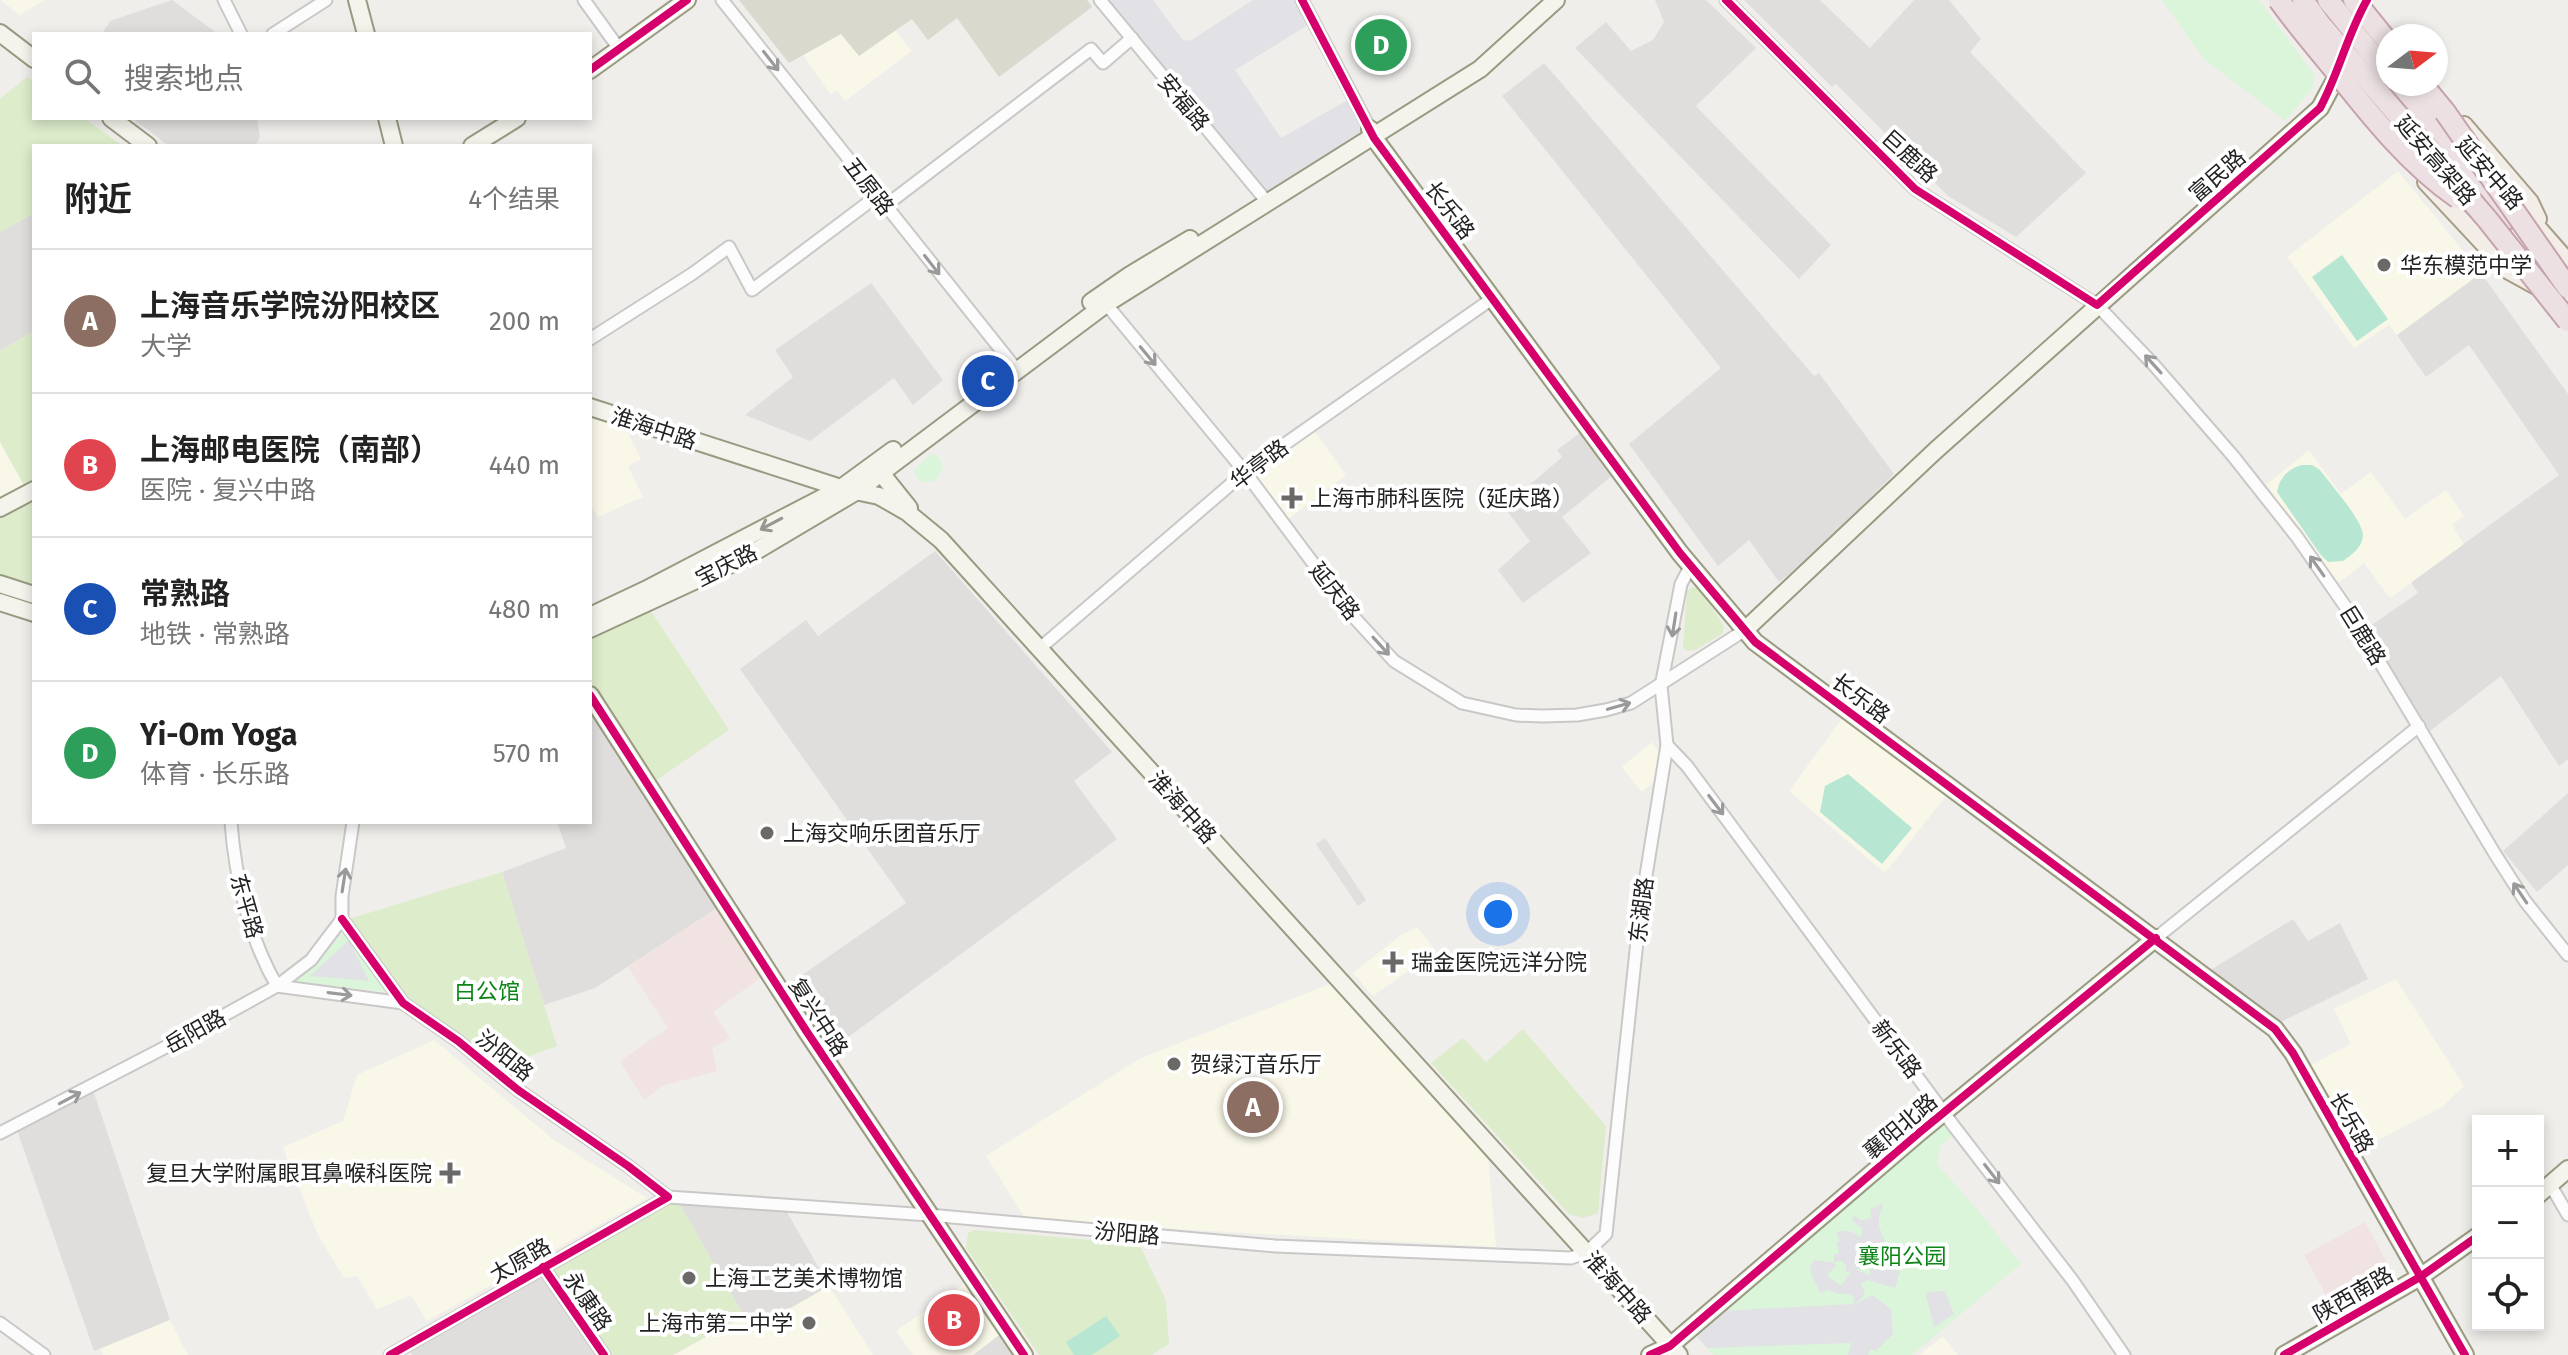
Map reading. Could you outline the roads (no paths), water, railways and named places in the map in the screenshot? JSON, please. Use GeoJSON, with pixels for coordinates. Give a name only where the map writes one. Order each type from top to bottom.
{"type":"FeatureCollection","features":[{"type":"Feature","properties":{"kind":"highway"},"geometry":{"type":"LineString","coordinates":[[2279,0],[2394,140],[2436,183],[2487,219]]}},
{"type":"Feature","properties":{"kind":"highway","name":"延安高架路"},"geometry":{"type":"LineString","coordinates":[[2300,0],[2487,219],[2568,321]]}},
{"type":"Feature","properties":{"kind":"highway"},"geometry":{"type":"LineString","coordinates":[[2328,0],[2376,59]]}},
{"type":"Feature","properties":{"kind":"highway"},"geometry":{"type":"LineString","coordinates":[[2359,5],[2376,26]]}},
{"type":"Feature","properties":{"kind":"highway","name":"延安高架路"},"geometry":{"type":"LineString","coordinates":[[2406,96],[2562,280]]}},
{"type":"Feature","properties":{"kind":"highway"},"geometry":{"type":"LineString","coordinates":[[2433,96],[2562,280]]}},
{"type":"Feature","properties":{"kind":"main road"},"geometry":{"type":"LineString","coordinates":[[357,0],[365,32]]}},
{"type":"Feature","properties":{"kind":"main road"},"geometry":{"type":"LineString","coordinates":[[592,69],[687,0]]}},
{"type":"Feature","properties":{"kind":"main road"},"geometry":{"type":"LineString","coordinates":[[1372,133],[1510,33],[1545,0]]}},
{"type":"Feature","properties":{"kind":"main road"},"geometry":{"type":"LineString","coordinates":[[849,489],[1103,300],[1480,69],[1556,0]]}},
{"type":"Feature","properties":{"kind":"main road"},"geometry":{"type":"LineString","coordinates":[[2272,0],[2336,78],[2509,271],[2562,280]]}},
{"type":"Feature","properties":{"kind":"main road","name":"延安中路"},"geometry":{"type":"LineString","coordinates":[[2300,0],[2341,59],[2562,280]]}},
{"type":"Feature","properties":{"kind":"main road"},"geometry":{"type":"LineString","coordinates":[[2342,0],[2359,5],[2376,35]]}},
{"type":"Feature","properties":{"kind":"main road","name":"富民路"},"geometry":{"type":"LineString","coordinates":[[1745,630],[1935,451],[2320,108],[2336,78],[2359,5]]}},
{"type":"Feature","properties":{"kind":"main road"},"geometry":{"type":"LineString","coordinates":[[0,33],[32,57]]}},
{"type":"Feature","properties":{"kind":"main road","name":"延安中路"},"geometry":{"type":"LineString","coordinates":[[2423,96],[2548,239],[2562,280],[2568,313]]}},
{"type":"Feature","properties":{"kind":"main road"},"geometry":{"type":"LineString","coordinates":[[2436,96],[2530,202],[2548,239]]}},
{"type":"Feature","properties":{"kind":"main road"},"geometry":{"type":"LineString","coordinates":[[114,120],[145,144]]}},
{"type":"Feature","properties":{"kind":"main road"},"geometry":{"type":"LineString","coordinates":[[388,120],[394,144]]}},
{"type":"Feature","properties":{"kind":"main road"},"geometry":{"type":"LineString","coordinates":[[475,144],[514,120]]}},
{"type":"Feature","properties":{"kind":"main road","name":"长乐路"},"geometry":{"type":"LineString","coordinates":[[1372,133],[1691,565],[1755,642],[2275,1029],[2293,1053],[2465,1355]]}},
{"type":"Feature","properties":{"kind":"main road"},"geometry":{"type":"LineString","coordinates":[[849,489],[881,473],[1014,367]]}},
{"type":"Feature","properties":{"kind":"main road","name":"淮海中路"},"geometry":{"type":"LineString","coordinates":[[592,408],[879,496],[907,512],[941,540],[1675,1350]]}},
{"type":"Feature","properties":{"kind":"main road"},"geometry":{"type":"LineString","coordinates":[[881,473],[923,525]]}},
{"type":"Feature","properties":{"kind":"main road","name":"宝庆路"},"geometry":{"type":"LineString","coordinates":[[592,615],[849,489]]}},
{"type":"Feature","properties":{"kind":"main road","name":"宝庆路"},"geometry":{"type":"LineString","coordinates":[[592,628],[744,558],[849,489]]}},
{"type":"Feature","properties":{"kind":"main road"},"geometry":{"type":"LineString","coordinates":[[0,508],[32,491]]}},
{"type":"Feature","properties":{"kind":"main road"},"geometry":{"type":"LineString","coordinates":[[0,584],[32,594]]}},
{"type":"Feature","properties":{"kind":"main road"},"geometry":{"type":"LineString","coordinates":[[0,602],[32,612]]}},
{"type":"Feature","properties":{"kind":"main road","name":"复兴中路"},"geometry":{"type":"LineString","coordinates":[[592,698],[801,1023],[1024,1355]]}},
{"type":"Feature","properties":{"kind":"main road","name":"襄阳北路"},"geometry":{"type":"LineString","coordinates":[[1650,1355],[1675,1350],[1945,1112],[2156,938]]}},
{"type":"Feature","properties":{"kind":"main road"},"geometry":{"type":"LineString","coordinates":[[2544,1191],[2568,1169]]}},
{"type":"Feature","properties":{"kind":"main road","name":"陕西南路"},"geometry":{"type":"LineString","coordinates":[[2284,1355],[2420,1277],[2472,1240]]}},
{"type":"Feature","properties":{"kind":"street"},"geometry":{"type":"LineString","coordinates":[[224,0],[240,32]]}},
{"type":"Feature","properties":{"kind":"street"},"geometry":{"type":"LineString","coordinates":[[276,32],[326,0]]}},
{"type":"Feature","properties":{"kind":"street"},"geometry":{"type":"LineString","coordinates":[[584,0],[620,50]]}},
{"type":"Feature","properties":{"kind":"street","name":"五原路"},"geometry":{"type":"LineString","coordinates":[[722,0],[1014,367]]}},
{"type":"Feature","properties":{"kind":"street","name":"安福路"},"geometry":{"type":"LineString","coordinates":[[1100,0],[1265,200]]}},
{"type":"Feature","properties":{"kind":"street","name":"长乐路"},"geometry":{"type":"LineString","coordinates":[[1302,0],[1372,133]]}},
{"type":"Feature","properties":{"kind":"street","name":"巨鹿路"},"geometry":{"type":"LineString","coordinates":[[1726,0],[1915,189],[2097,305],[2203,422],[2297,537],[2352,616],[2510,878],[2568,955]]}},
{"type":"Feature","properties":{"kind":"street"},"geometry":{"type":"LineString","coordinates":[[592,338],[729,247],[752,290],[1091,49],[1103,63],[1132,38]]}},
{"type":"Feature","properties":{"kind":"street","name":"华亭路"},"geometry":{"type":"LineString","coordinates":[[1039,649],[1245,472],[1493,298]]}},
{"type":"Feature","properties":{"kind":"street","name":"延庆路"},"geometry":{"type":"LineString","coordinates":[[1103,300],[1245,472],[1351,614],[1394,661],[1453,699],[1485,710],[1516,715],[1577,715],[1631,703],[1661,686]]}},
{"type":"Feature","properties":{"kind":"street","name":"东湖路"},"geometry":{"type":"LineString","coordinates":[[1587,1252],[1606,1234],[1640,913],[1667,745],[1661,686],[1681,584],[1691,565]]}},
{"type":"Feature","properties":{"kind":"street","name":"富民路"},"geometry":{"type":"LineString","coordinates":[[1661,686],[1745,630]]}},
{"type":"Feature","properties":{"kind":"street","name":"襄阳北路"},"geometry":{"type":"LineString","coordinates":[[2156,938],[2419,726]]}},
{"type":"Feature","properties":{"kind":"street","name":"新乐路"},"geometry":{"type":"LineString","coordinates":[[1667,745],[1687,766],[2073,1281],[2124,1355]]}},
{"type":"Feature","properties":{"kind":"street","name":"东平路"},"geometry":{"type":"LineString","coordinates":[[231,824],[233,861],[262,961],[277,986]]}},
{"type":"Feature","properties":{"kind":"street"},"geometry":{"type":"LineString","coordinates":[[342,919],[342,896],[353,824]]}},
{"type":"Feature","properties":{"kind":"street","name":"汾阳路"},"geometry":{"type":"LineString","coordinates":[[342,919],[403,1003],[668,1197],[929,1215],[1275,1246],[1571,1258],[1587,1252]]}},
{"type":"Feature","properties":{"kind":"street","name":"岳阳路"},"geometry":{"type":"LineString","coordinates":[[0,1133],[277,986],[311,960],[342,919]]}},
{"type":"Feature","properties":{"kind":"street"},"geometry":{"type":"LineString","coordinates":[[277,986],[403,1003]]}},
{"type":"Feature","properties":{"kind":"street"},"geometry":{"type":"LineString","coordinates":[[2544,1191],[2568,1215]]}},
{"type":"Feature","properties":{"kind":"street","name":"太原路"},"geometry":{"type":"LineString","coordinates":[[390,1355],[668,1197]]}},
{"type":"Feature","properties":{"kind":"street","name":"永康路"},"geometry":{"type":"LineString","coordinates":[[543,1267],[604,1355]]}},
{"type":"Feature","properties":{"kind":"street"},"geometry":{"type":"LineString","coordinates":[[0,1323],[44,1355]]}},
{"type":"Feature","properties":{"kind":"place","name":"Yi-Om Yoga"},"geometry":{"type":"Point","coordinates":[1381,45]}},
{"type":"Feature","properties":{"kind":"place","name":"华东模范中学"},"geometry":{"type":"Point","coordinates":[2384,265]}},
{"type":"Feature","properties":{"kind":"place","name":"常熟路"},"geometry":{"type":"Point","coordinates":[988,381]}},
{"type":"Feature","properties":{"kind":"place","name":"上海市肺科医院（延庆路）"},"geometry":{"type":"Point","coordinates":[1292,498]}},
{"type":"Feature","properties":{"kind":"place","name":"上海交响乐团音乐厅"},"geometry":{"type":"Point","coordinates":[767,833]}},
{"type":"Feature","properties":{"kind":"place","name":"瑞金医院远洋分院"},"geometry":{"type":"Point","coordinates":[1393,962]}},
{"type":"Feature","properties":{"kind":"place","name":"贺绿汀音乐厅"},"geometry":{"type":"Point","coordinates":[1174,1064]}},
{"type":"Feature","properties":{"kind":"place","name":"上海音乐学院汾阳校区"},"geometry":{"type":"Point","coordinates":[1253,1107]}},
{"type":"Feature","properties":{"kind":"place","name":"复旦大学附属眼耳鼻喉科医院"},"geometry":{"type":"Point","coordinates":[450,1173]}},
{"type":"Feature","properties":{"kind":"place","name":"上海工艺美术博物馆"},"geometry":{"type":"Point","coordinates":[689,1278]}},
{"type":"Feature","properties":{"kind":"place","name":"上海邮电医院（南部）"},"geometry":{"type":"Point","coordinates":[954,1320]}},
{"type":"Feature","properties":{"kind":"place","name":"上海市第二中学"},"geometry":{"type":"Point","coordinates":[809,1323]}},
{"type":"Feature","properties":{"kind":"park label","name":"白公馆"},"geometry":{"type":"Point","coordinates":[487,991]}},
{"type":"Feature","properties":{"kind":"park label","name":"襄阳公园"},"geometry":{"type":"Point","coordinates":[1902,1256]}}]}
